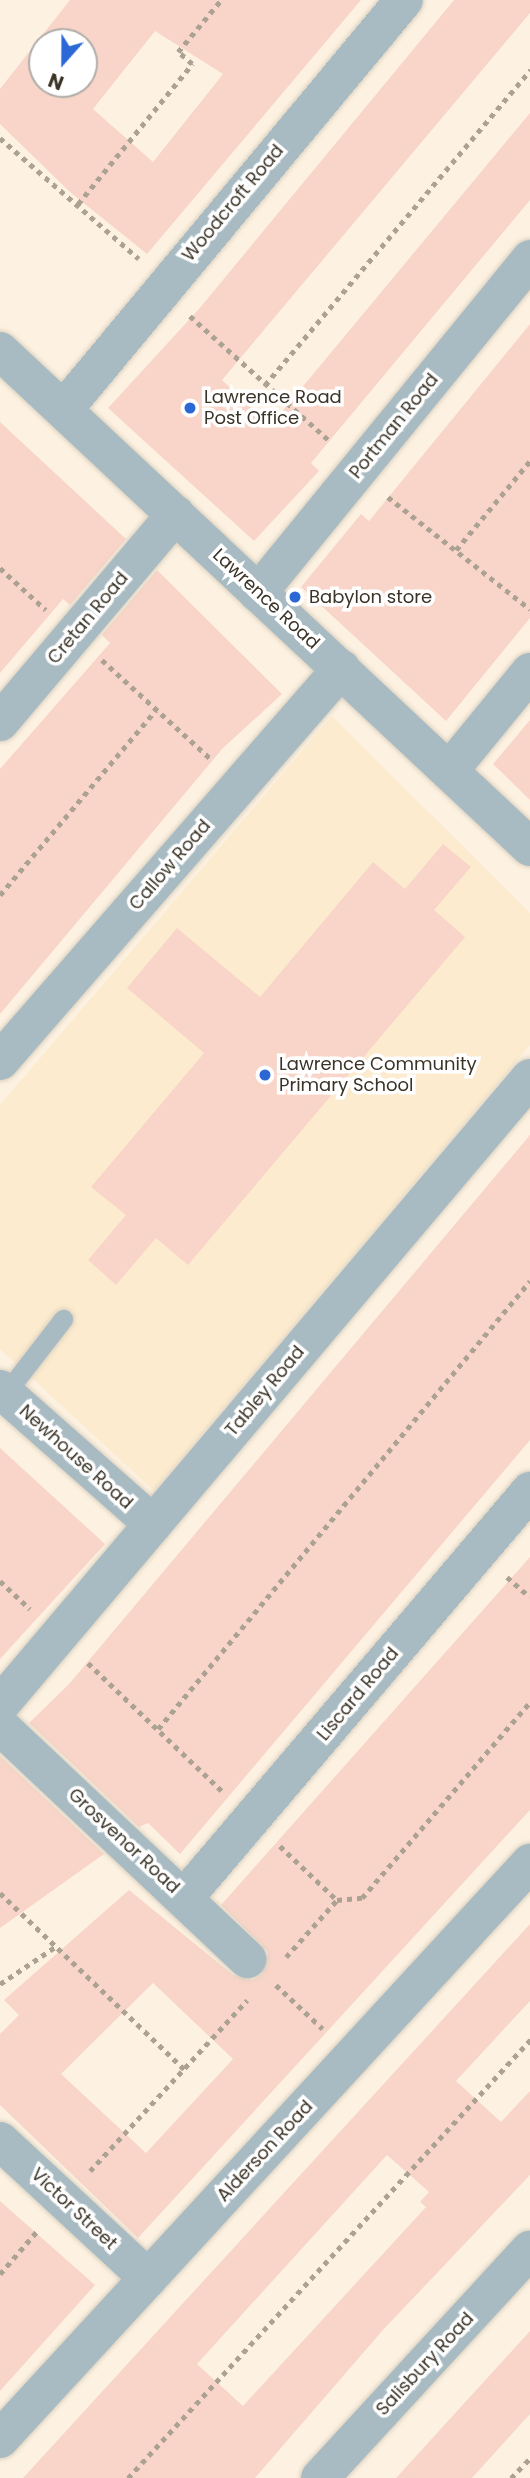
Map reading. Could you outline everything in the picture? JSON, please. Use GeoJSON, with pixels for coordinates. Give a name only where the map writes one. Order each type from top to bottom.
{"type":"FeatureCollection","features":[{"type":"Feature","properties":{"kind":"street","name":"Woodcroft Road"},"geometry":{"type":"LineString","coordinates":[[65,408],[163,286],[404,0]]}},
{"type":"Feature","properties":{"kind":"street","name":"Portman Road"},"geometry":{"type":"LineString","coordinates":[[258,593],[530,259]]}},
{"type":"Feature","properties":{"kind":"street","name":"Lawrence Road"},"geometry":{"type":"LineString","coordinates":[[5,365],[65,408],[530,848]]}},
{"type":"Feature","properties":{"kind":"street","name":"Cretan Road"},"geometry":{"type":"LineString","coordinates":[[0,722],[176,513]]}},
{"type":"Feature","properties":{"kind":"street","name":"Callow Road"},"geometry":{"type":"LineString","coordinates":[[0,1062],[341,669]]}},
{"type":"Feature","properties":{"kind":"street"},"geometry":{"type":"LineString","coordinates":[[449,771],[530,672]]}},
{"type":"Feature","properties":{"kind":"street","name":"Tabley Road"},"geometry":{"type":"LineString","coordinates":[[0,1705],[530,1078]]}},
{"type":"Feature","properties":{"kind":"street","name":"Newhouse Road"},"geometry":{"type":"LineString","coordinates":[[3,1392],[153,1524]]}},
{"type":"Feature","properties":{"kind":"street","name":"Liscard Road"},"geometry":{"type":"LineString","coordinates":[[185,1898],[530,1490]]}},
{"type":"Feature","properties":{"kind":"street","name":"Grosvenor Road"},"geometry":{"type":"LineString","coordinates":[[0,1726],[257,1968]]}},
{"type":"Feature","properties":{"kind":"street","name":"Alderson Road"},"geometry":{"type":"LineString","coordinates":[[0,2439],[530,1863]]}},
{"type":"Feature","properties":{"kind":"street","name":"Victor Street"},"geometry":{"type":"LineString","coordinates":[[0,2141],[148,2278]]}},
{"type":"Feature","properties":{"kind":"street","name":"Salisbury Road"},"geometry":{"type":"LineString","coordinates":[[320,2478],[530,2250]]}},
{"type":"Feature","properties":{"kind":"lane"},"geometry":{"type":"LineString","coordinates":[[3,1392],[63,1319]]}},
{"type":"Feature","properties":{"kind":"path"},"geometry":{"type":"LineString","coordinates":[[78,204],[192,64],[178,52],[221,0]]}},
{"type":"Feature","properties":{"kind":"path"},"geometry":{"type":"LineString","coordinates":[[265,385],[530,70]]}},
{"type":"Feature","properties":{"kind":"path"},"geometry":{"type":"LineString","coordinates":[[0,138],[78,204],[265,385],[358,469],[530,609]]}},
{"type":"Feature","properties":{"kind":"path"},"geometry":{"type":"LineString","coordinates":[[456,550],[530,461]]}},
{"type":"Feature","properties":{"kind":"path"},"geometry":{"type":"LineString","coordinates":[[0,568],[240,786]]}},
{"type":"Feature","properties":{"kind":"path"},"geometry":{"type":"LineString","coordinates":[[0,895],[156,710]]}},
{"type":"Feature","properties":{"kind":"path"},"geometry":{"type":"LineString","coordinates":[[158,1728],[530,1281]]}},
{"type":"Feature","properties":{"kind":"path"},"geometry":{"type":"LineString","coordinates":[[60,1637],[337,1900]]}},
{"type":"Feature","properties":{"kind":"path"},"geometry":{"type":"LineString","coordinates":[[0,1893],[184,2069]]}},
{"type":"Feature","properties":{"kind":"path"},"geometry":{"type":"LineString","coordinates":[[0,1984],[55,1947]]}},
{"type":"Feature","properties":{"kind":"path"},"geometry":{"type":"LineString","coordinates":[[257,1968],[352,2056]]}},
{"type":"Feature","properties":{"kind":"path"},"geometry":{"type":"LineString","coordinates":[[128,2478],[530,2040]]}},
{"type":"Feature","properties":{"kind":"path"},"geometry":{"type":"LineString","coordinates":[[512,2478],[530,2458]]}},
{"type":"Feature","properties":{"kind":"shaded area","name":"Lawrence Community Primary School"},"geometry":{"type":"Polygon","coordinates":[[[332,716],[530,913],[530,1045],[154,1491],[0,1349],[0,1105],[332,716]]]}},
{"type":"Feature","properties":{"kind":"building"},"geometry":{"type":"Polygon","coordinates":[[[70,0],[361,0],[147,254],[70,192],[0,124],[0,89],[28,53],[28,98],[98,98],[98,28],[48,28],[70,0]],[[155,31],[93,109],[153,162],[223,74],[155,31]]]}},
{"type":"Feature","properties":{"kind":"building"},"geometry":{"type":"Polygon","coordinates":[[[454,0],[530,0],[530,13],[222,380],[270,426],[530,113],[530,200],[311,463],[319,471],[254,541],[108,408],[199,309],[454,0]]]}},
{"type":"Feature","properties":{"kind":"building"},"geometry":{"type":"Polygon","coordinates":[[[530,324],[530,618],[446,721],[301,587],[361,514],[369,521],[530,324]]]}},
{"type":"Feature","properties":{"kind":"building"},"geometry":{"type":"Polygon","coordinates":[[[0,422],[126,539],[70,605],[63,599],[0,673],[0,422]]]}},
{"type":"Feature","properties":{"kind":"building"},"geometry":{"type":"Polygon","coordinates":[[[157,570],[282,694],[223,748],[0,1014],[0,769],[110,643],[102,635],[157,570]]]}},
{"type":"Feature","properties":{"kind":"building"},"geometry":{"type":"Polygon","coordinates":[[[530,720],[530,800],[493,764],[530,720]]]}},
{"type":"Feature","properties":{"kind":"building"},"geometry":{"type":"Polygon","coordinates":[[[443,844],[471,867],[434,910],[465,937],[188,1265],[156,1238],[116,1285],[88,1260],[126,1215],[91,1187],[204,1053],[127,988],[177,928],[260,997],[373,862],[405,889],[443,844]]]}},
{"type":"Feature","properties":{"kind":"building"},"geometry":{"type":"Polygon","coordinates":[[[530,1135],[530,1440],[180,1854],[148,1823],[139,1827],[29,1723],[69,1684],[530,1135]]]}},
{"type":"Feature","properties":{"kind":"building"},"geometry":{"type":"Polygon","coordinates":[[[0,1448],[105,1544],[0,1659],[0,1448]]]}},
{"type":"Feature","properties":{"kind":"building"},"geometry":{"type":"Polygon","coordinates":[[[530,1557],[530,1810],[138,2238],[0,2105],[0,2034],[19,2015],[4,2000],[129,1890],[233,1975],[253,1980],[262,1974],[268,1952],[221,1905],[530,1557]],[[153,1983],[61,2074],[146,2153],[233,2059],[153,1983]]]}},
{"type":"Feature","properties":{"kind":"building"},"geometry":{"type":"Polygon","coordinates":[[[0,1756],[104,1854],[0,1928],[0,1756]]]}},
{"type":"Feature","properties":{"kind":"building"},"geometry":{"type":"Polygon","coordinates":[[[530,1924],[530,2001],[456,2081],[501,2122],[530,2091],[530,2175],[382,2331],[255,2478],[23,2478],[530,1924]],[[387,2155],[197,2364],[243,2406],[426,2207],[420,2202],[429,2192],[387,2155]]]}},
{"type":"Feature","properties":{"kind":"building"},"geometry":{"type":"Polygon","coordinates":[[[0,2201],[95,2285],[0,2391],[0,2201]]]}},
{"type":"Feature","properties":{"kind":"building"},"geometry":{"type":"Polygon","coordinates":[[[530,2331],[530,2414],[472,2478],[396,2478],[530,2331]]]}},
{"type":"Feature","properties":{"kind":"place","name":"Lawrence Road Post Office"},"geometry":{"type":"Point","coordinates":[190,408]}},
{"type":"Feature","properties":{"kind":"place","name":"Babylon store"},"geometry":{"type":"Point","coordinates":[295,597]}},
{"type":"Feature","properties":{"kind":"place","name":"Lawrence Community Primary School"},"geometry":{"type":"Point","coordinates":[265,1075]}}]}
